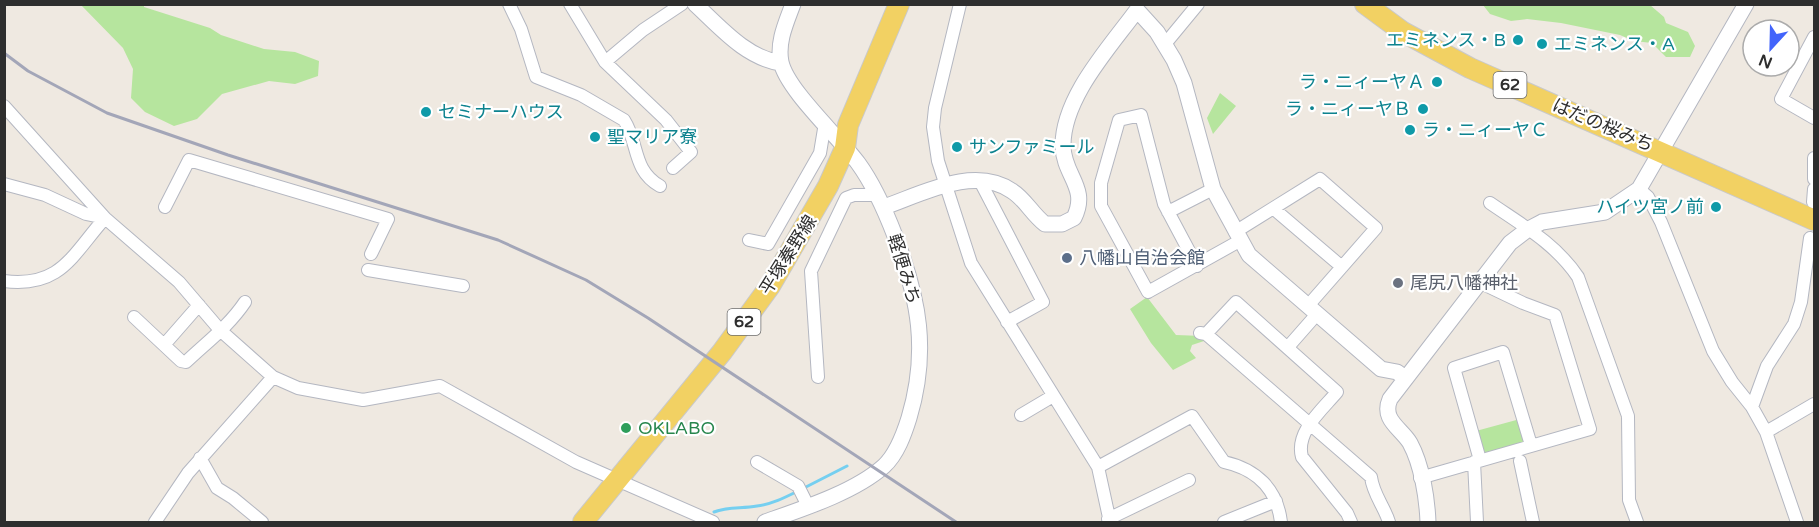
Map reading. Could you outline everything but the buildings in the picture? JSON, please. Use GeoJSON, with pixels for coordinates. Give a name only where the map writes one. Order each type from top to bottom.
{"type":"FeatureCollection","features":[{"type":"Feature","properties":{"kind":"main road","name":"平塚秦野線"},"geometry":{"type":"LineString","coordinates":[[845,148],[848,125],[899,4]]}},
{"type":"Feature","properties":{"kind":"main road","name":"平塚秦野線"},"geometry":{"type":"LineString","coordinates":[[583,522],[722,352],[770,286],[809,222],[845,148],[857,135],[912,4]]}},
{"type":"Feature","properties":{"kind":"main road","name":"はだの桜みち"},"geometry":{"type":"LineString","coordinates":[[1369,6],[1403,32],[1470,68],[1663,151],[1813,212]]}},
{"type":"Feature","properties":{"kind":"street"},"geometry":{"type":"LineString","coordinates":[[510,4],[537,77],[581,95],[624,120],[639,166],[647,177],[660,186]]}},
{"type":"Feature","properties":{"kind":"street"},"geometry":{"type":"LineString","coordinates":[[570,4],[605,62],[666,120],[691,152],[673,168]]}},
{"type":"Feature","properties":{"kind":"street"},"geometry":{"type":"LineString","coordinates":[[605,62],[643,30],[682,4]]}},
{"type":"Feature","properties":{"kind":"street"},"geometry":{"type":"LineString","coordinates":[[695,4],[752,54],[769,62],[781,63],[780,46],[793,4]]}},
{"type":"Feature","properties":{"kind":"street"},"geometry":{"type":"LineString","coordinates":[[960,4],[948,45],[933,127],[938,161],[971,263],[1098,467],[1109,521],[1189,480]]}},
{"type":"Feature","properties":{"kind":"street"},"geometry":{"type":"LineString","coordinates":[[1165,44],[1198,4]]}},
{"type":"Feature","properties":{"kind":"street"},"geometry":{"type":"LineString","coordinates":[[1428,522],[1427,505],[1408,441],[1388,416],[1390,399],[1510,243],[1527,230],[1561,218],[1605,212],[1639,189],[1746,4]]}},
{"type":"Feature","properties":{"kind":"street"},"geometry":{"type":"LineString","coordinates":[[818,377],[811,271],[846,198],[854,195],[880,201],[947,185],[991,181],[1012,191],[1045,224],[1062,224],[1074,218],[1080,196],[1065,158],[1063,146],[1073,107],[1086,79],[1135,7],[1165,44],[1184,83],[1213,189],[1234,238],[1249,255],[1315,307],[1381,369],[1397,372],[1405,378]]}},
{"type":"Feature","properties":{"kind":"street"},"geometry":{"type":"LineString","coordinates":[[1815,37],[1781,99],[1815,117]]}},
{"type":"Feature","properties":{"kind":"street","name":"軽便みち"},"geometry":{"type":"LineString","coordinates":[[765,522],[803,496],[866,480],[885,465],[896,450],[914,402],[919,367],[916,298],[880,201],[859,164],[793,85],[781,63]]}},
{"type":"Feature","properties":{"kind":"street"},"geometry":{"type":"LineString","coordinates":[[4,106],[105,218],[179,282],[220,330],[273,377],[298,388],[363,400],[440,386],[576,462],[713,522]]}},
{"type":"Feature","properties":{"kind":"street"},"geometry":{"type":"LineString","coordinates":[[1197,266],[1168,212],[1141,115],[1119,120],[1101,183],[1101,206],[1109,225],[1148,292],[1197,266],[1274,209],[1320,179],[1376,228],[1342,267],[1288,347]]}},
{"type":"Feature","properties":{"kind":"street"},"geometry":{"type":"LineString","coordinates":[[749,240],[768,244],[781,226],[820,153],[825,123]]}},
{"type":"Feature","properties":{"kind":"street"},"geometry":{"type":"LineString","coordinates":[[1815,158],[1815,179]]}},
{"type":"Feature","properties":{"kind":"street"},"geometry":{"type":"LineString","coordinates":[[165,207],[189,160],[388,219],[371,254]]}},
{"type":"Feature","properties":{"kind":"street"},"geometry":{"type":"LineString","coordinates":[[980,181],[1043,302],[1007,322]]}},
{"type":"Feature","properties":{"kind":"street"},"geometry":{"type":"LineString","coordinates":[[4,184],[45,195],[86,214],[105,218]]}},
{"type":"Feature","properties":{"kind":"street"},"geometry":{"type":"LineString","coordinates":[[1168,212],[1213,189]]}},
{"type":"Feature","properties":{"kind":"street"},"geometry":{"type":"LineString","coordinates":[[1639,189],[1648,197],[1661,222],[1713,351],[1752,407],[1766,432],[1797,522]]}},
{"type":"Feature","properties":{"kind":"street"},"geometry":{"type":"LineString","coordinates":[[1490,203],[1549,243],[1566,260],[1578,277],[1628,416],[1629,500],[1637,522]]}},
{"type":"Feature","properties":{"kind":"street"},"geometry":{"type":"LineString","coordinates":[[1274,209],[1342,267]]}},
{"type":"Feature","properties":{"kind":"street"},"geometry":{"type":"LineString","coordinates":[[1752,407],[1767,366],[1794,324],[1801,302],[1813,212]]}},
{"type":"Feature","properties":{"kind":"street"},"geometry":{"type":"LineString","coordinates":[[4,281],[26,284],[58,273],[105,218]]}},
{"type":"Feature","properties":{"kind":"street"},"geometry":{"type":"LineString","coordinates":[[368,270],[463,286]]}},
{"type":"Feature","properties":{"kind":"street"},"geometry":{"type":"LineString","coordinates":[[1420,478],[1590,429],[1556,315],[1523,303],[1479,282]]}},
{"type":"Feature","properties":{"kind":"street"},"geometry":{"type":"LineString","coordinates":[[134,317],[181,361],[186,362],[220,330],[229,325],[245,302]]}},
{"type":"Feature","properties":{"kind":"street"},"geometry":{"type":"LineString","coordinates":[[1350,522],[1347,513],[1302,457],[1300,439],[1310,425],[1337,392],[1236,302],[1203,334],[1310,425],[1371,477],[1373,492],[1383,506],[1389,522]]}},
{"type":"Feature","properties":{"kind":"street"},"geometry":{"type":"LineString","coordinates":[[164,345],[199,305]]}},
{"type":"Feature","properties":{"kind":"street"},"geometry":{"type":"LineString","coordinates":[[1477,522],[1477,461],[1454,368],[1503,352],[1531,445]]}},
{"type":"Feature","properties":{"kind":"street"},"geometry":{"type":"LineString","coordinates":[[155,522],[200,458],[273,377]]}},
{"type":"Feature","properties":{"kind":"street"},"geometry":{"type":"LineString","coordinates":[[1021,415],[1053,396]]}},
{"type":"Feature","properties":{"kind":"street"},"geometry":{"type":"LineString","coordinates":[[1766,432],[1815,404]]}},
{"type":"Feature","properties":{"kind":"street"},"geometry":{"type":"LineString","coordinates":[[1098,467],[1192,416],[1224,462],[1242,466],[1273,492],[1281,522]]}},
{"type":"Feature","properties":{"kind":"street"},"geometry":{"type":"LineString","coordinates":[[200,458],[217,488],[262,522]]}},
{"type":"Feature","properties":{"kind":"street"},"geometry":{"type":"LineString","coordinates":[[1520,461],[1533,522]]}},
{"type":"Feature","properties":{"kind":"street"},"geometry":{"type":"LineString","coordinates":[[757,462],[803,496]]}},
{"type":"Feature","properties":{"kind":"street"},"geometry":{"type":"LineString","coordinates":[[1224,522],[1276,501]]}},
{"type":"Feature","properties":{"kind":"green space"},"geometry":{"type":"Polygon","coordinates":[[[81,5],[144,5],[144,7],[210,28],[221,35],[264,49],[295,52],[319,61],[318,76],[295,84],[269,81],[222,94],[197,119],[174,126],[145,112],[131,98],[133,69],[123,48],[81,5]]]}},
{"type":"Feature","properties":{"kind":"green space"},"geometry":{"type":"Polygon","coordinates":[[[1483,5],[1650,5],[1664,17],[1666,23],[1688,32],[1695,46],[1690,57],[1666,57],[1652,43],[1634,41],[1620,35],[1561,23],[1527,19],[1511,21],[1490,14],[1483,5]]]}},
{"type":"Feature","properties":{"kind":"green space"},"geometry":{"type":"Polygon","coordinates":[[[1220,93],[1236,106],[1213,134],[1207,118],[1220,93]]]}},
{"type":"Feature","properties":{"kind":"green space"},"geometry":{"type":"Polygon","coordinates":[[[1147,297],[1176,335],[1202,336],[1207,340],[1192,345],[1190,351],[1196,358],[1173,370],[1151,343],[1130,309],[1147,297]]]}},
{"type":"Feature","properties":{"kind":"green space"},"geometry":{"type":"Polygon","coordinates":[[[1520,419],[1525,438],[1522,443],[1486,453],[1481,451],[1476,431],[1520,419]]]}},
{"type":"Feature","properties":{"kind":"waterway"},"geometry":{"type":"LineString","coordinates":[[804,488],[847,466]]}},
{"type":"Feature","properties":{"kind":"waterway"},"geometry":{"type":"LineString","coordinates":[[714,512],[768,504],[798,491]]}},
{"type":"Feature","properties":{"kind":"railway"},"geometry":{"type":"LineString","coordinates":[[4,53],[28,71],[107,113],[228,155],[498,240],[586,280],[648,318],[956,522]]}},
{"type":"Feature","properties":{"kind":"place","name":"エミネンス・B"},"geometry":{"type":"Point","coordinates":[1518,40]}},
{"type":"Feature","properties":{"kind":"place","name":"エミネンス・A"},"geometry":{"type":"Point","coordinates":[1542,44]}},
{"type":"Feature","properties":{"kind":"place","name":"ラ・ニィーヤＡ"},"geometry":{"type":"Point","coordinates":[1437,82]}},
{"type":"Feature","properties":{"kind":"place","name":"ラ・ニィーヤＢ"},"geometry":{"type":"Point","coordinates":[1423,109]}},
{"type":"Feature","properties":{"kind":"place","name":"セミナーハウス"},"geometry":{"type":"Point","coordinates":[426,112]}},
{"type":"Feature","properties":{"kind":"place","name":"ラ・ニィーヤＣ"},"geometry":{"type":"Point","coordinates":[1410,130]}},
{"type":"Feature","properties":{"kind":"place","name":"聖マリア寮"},"geometry":{"type":"Point","coordinates":[595,137]}},
{"type":"Feature","properties":{"kind":"place","name":"サンファミール"},"geometry":{"type":"Point","coordinates":[957,147]}},
{"type":"Feature","properties":{"kind":"place","name":"ハイツ宮ノ前"},"geometry":{"type":"Point","coordinates":[1716,207]}},
{"type":"Feature","properties":{"kind":"place","name":"八幡山自治会館"},"geometry":{"type":"Point","coordinates":[1067,258]}},
{"type":"Feature","properties":{"kind":"place","name":"尾尻八幡神社"},"geometry":{"type":"Point","coordinates":[1398,283]}},
{"type":"Feature","properties":{"kind":"place","name":"OKLABO"},"geometry":{"type":"Point","coordinates":[626,428]}}]}
